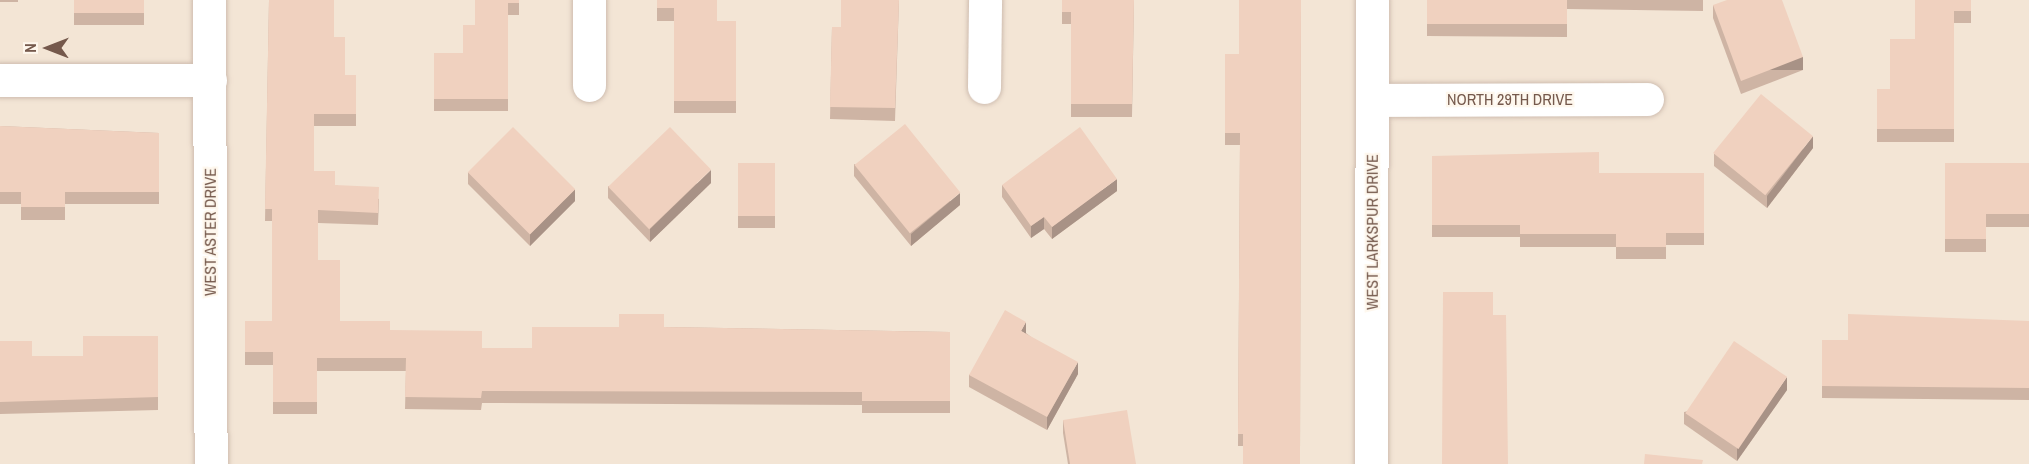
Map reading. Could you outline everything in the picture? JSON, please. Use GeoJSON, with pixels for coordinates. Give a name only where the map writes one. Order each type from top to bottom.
{"type":"FeatureCollection","features":[{"type":"Feature","properties":{"kind":"street","name":"WEST ASTER DRIVE"},"geometry":{"type":"LineString","coordinates":[[209,0],[211,464]]}},
{"type":"Feature","properties":{"kind":"street"},"geometry":{"type":"LineString","coordinates":[[589,0],[590,85]]}},
{"type":"Feature","properties":{"kind":"street"},"geometry":{"type":"LineString","coordinates":[[984,87],[985,0]]}},
{"type":"Feature","properties":{"kind":"street","name":"WEST LARKSPUR DRIVE"},"geometry":{"type":"LineString","coordinates":[[1371,464],[1372,0]]}},
{"type":"Feature","properties":{"kind":"street"},"geometry":{"type":"LineString","coordinates":[[0,80],[210,80]]}},
{"type":"Feature","properties":{"kind":"street","name":"NORTH 29TH DRIVE"},"geometry":{"type":"LineString","coordinates":[[1372,100],[1647,99]]}},
{"type":"Feature","properties":{"kind":"shaded area"},"geometry":{"type":"Polygon","coordinates":[[[0,0],[2029,0],[2029,464],[0,464],[0,0]]]}},
{"type":"Feature","properties":{"kind":"building"},"geometry":{"type":"Polygon","coordinates":[[[74,0],[144,0],[144,13],[74,13],[74,0]]]}},
{"type":"Feature","properties":{"kind":"building"},"geometry":{"type":"Polygon","coordinates":[[[269,0],[334,0],[334,37],[345,37],[345,75],[356,75],[356,114],[314,114],[314,171],[335,171],[335,185],[379,187],[378,213],[318,210],[318,260],[340,260],[340,321],[390,321],[390,330],[482,331],[482,348],[532,348],[532,327],[619,327],[619,314],[664,314],[664,327],[950,332],[950,401],[862,401],[862,392],[482,391],[481,398],[405,397],[406,358],[317,358],[317,402],[273,402],[273,352],[245,352],[245,321],[272,321],[272,209],[265,209],[269,0]]]}},
{"type":"Feature","properties":{"kind":"building"},"geometry":{"type":"Polygon","coordinates":[[[475,0],[519,0],[519,3],[508,3],[508,99],[434,99],[434,53],[463,53],[463,25],[475,25],[475,0]]]}},
{"type":"Feature","properties":{"kind":"building"},"geometry":{"type":"Polygon","coordinates":[[[657,0],[717,0],[717,21],[736,21],[736,101],[674,101],[674,8],[657,8],[657,0]]]}},
{"type":"Feature","properties":{"kind":"building"},"geometry":{"type":"Polygon","coordinates":[[[841,0],[899,0],[895,108],[830,107],[832,27],[841,27],[841,0]]]}},
{"type":"Feature","properties":{"kind":"building"},"geometry":{"type":"Polygon","coordinates":[[[1062,0],[1134,0],[1132,104],[1071,104],[1071,12],[1062,12],[1062,0]]]}},
{"type":"Feature","properties":{"kind":"building"},"geometry":{"type":"Polygon","coordinates":[[[1239,0],[1301,0],[1300,464],[1243,464],[1243,434],[1238,434],[1240,133],[1225,133],[1225,54],[1239,54],[1239,0]]]}},
{"type":"Feature","properties":{"kind":"building"},"geometry":{"type":"Polygon","coordinates":[[[1427,0],[1567,0],[1567,24],[1427,24],[1427,0]]]}},
{"type":"Feature","properties":{"kind":"building"},"geometry":{"type":"Polygon","coordinates":[[[1727,0],[1782,0],[1803,57],[1741,81],[1713,5],[1727,0]]]}},
{"type":"Feature","properties":{"kind":"building"},"geometry":{"type":"Polygon","coordinates":[[[1915,0],[1971,0],[1971,11],[1954,11],[1954,129],[1877,129],[1877,89],[1890,89],[1890,39],[1915,39],[1915,0]]]}},
{"type":"Feature","properties":{"kind":"building"},"geometry":{"type":"Polygon","coordinates":[[[1761,94],[1813,136],[1765,195],[1713,153],[1761,94]]]}},
{"type":"Feature","properties":{"kind":"building"},"geometry":{"type":"Polygon","coordinates":[[[905,124],[960,192],[910,233],[854,165],[905,124]]]}},
{"type":"Feature","properties":{"kind":"building"},"geometry":{"type":"Polygon","coordinates":[[[0,126],[159,133],[159,192],[65,192],[65,207],[21,207],[21,192],[0,192],[0,126]]]}},
{"type":"Feature","properties":{"kind":"building"},"geometry":{"type":"Polygon","coordinates":[[[513,127],[575,189],[530,234],[468,172],[513,127]]]}},
{"type":"Feature","properties":{"kind":"building"},"geometry":{"type":"Polygon","coordinates":[[[670,127],[711,169],[649,229],[608,187],[670,127]]]}},
{"type":"Feature","properties":{"kind":"building"},"geometry":{"type":"Polygon","coordinates":[[[1080,127],[1117,179],[1052,227],[1044,217],[1031,226],[1002,185],[1080,127]]]}},
{"type":"Feature","properties":{"kind":"building"},"geometry":{"type":"Polygon","coordinates":[[[1599,152],[1599,173],[1704,173],[1704,233],[1666,233],[1666,247],[1616,247],[1616,234],[1520,234],[1520,225],[1432,225],[1432,156],[1599,152]]]}},
{"type":"Feature","properties":{"kind":"building"},"geometry":{"type":"Polygon","coordinates":[[[738,163],[775,163],[775,216],[738,216],[738,163]]]}},
{"type":"Feature","properties":{"kind":"building"},"geometry":{"type":"Polygon","coordinates":[[[1945,163],[2029,163],[2029,214],[1986,214],[1986,239],[1945,239],[1945,163]]]}},
{"type":"Feature","properties":{"kind":"building"},"geometry":{"type":"Polygon","coordinates":[[[1443,292],[1493,292],[1493,315],[1506,315],[1508,464],[1442,464],[1443,292]]]}},
{"type":"Feature","properties":{"kind":"building"},"geometry":{"type":"Polygon","coordinates":[[[1005,310],[1026,322],[1021,331],[1078,362],[1047,417],[969,375],[1005,310]]]}},
{"type":"Feature","properties":{"kind":"building"},"geometry":{"type":"Polygon","coordinates":[[[1848,314],[2029,321],[2029,388],[1822,386],[1822,340],[1848,340],[1848,314]]]}},
{"type":"Feature","properties":{"kind":"building"},"geometry":{"type":"Polygon","coordinates":[[[83,336],[158,336],[158,397],[0,402],[0,341],[32,341],[32,356],[83,356],[83,336]]]}},
{"type":"Feature","properties":{"kind":"building"},"geometry":{"type":"Polygon","coordinates":[[[1734,341],[1787,377],[1738,449],[1685,413],[1734,341]]]}},
{"type":"Feature","properties":{"kind":"building"},"geometry":{"type":"Polygon","coordinates":[[[1127,410],[1136,464],[1070,464],[1063,420],[1127,410]]]}},
{"type":"Feature","properties":{"kind":"building"},"geometry":{"type":"Polygon","coordinates":[[[1645,454],[1703,460],[1702,464],[1644,464],[1645,454]]]}}]}
